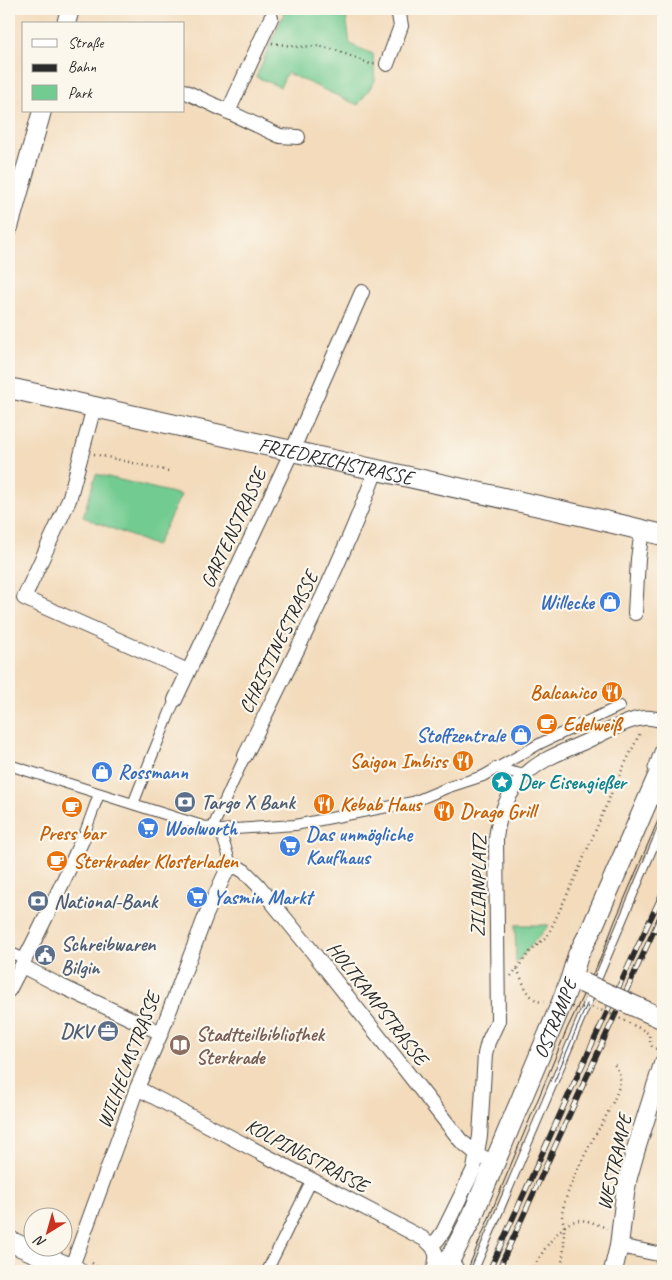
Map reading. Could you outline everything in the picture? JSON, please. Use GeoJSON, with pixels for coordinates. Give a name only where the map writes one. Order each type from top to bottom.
{"type":"FeatureCollection","features":[{"type":"Feature","properties":{"kind":"main road","name":"FRIEDRICHSTRASSE"},"geometry":{"type":"LineString","coordinates":[[9,388],[663,535]]}},
{"type":"Feature","properties":{"kind":"main road","name":"OSTRAMPE"},"geometry":{"type":"LineString","coordinates":[[452,1266],[471,1219],[486,1159],[574,975],[578,955],[592,928],[663,765]]}},
{"type":"Feature","properties":{"kind":"main road"},"geometry":{"type":"LineString","coordinates":[[574,975],[662,1018]]}},
{"type":"Feature","properties":{"kind":"main road"},"geometry":{"type":"LineString","coordinates":[[9,1241],[74,1270]]}},
{"type":"Feature","properties":{"kind":"street"},"geometry":{"type":"LineString","coordinates":[[67,22],[70,9]]}},
{"type":"Feature","properties":{"kind":"street"},"geometry":{"type":"LineString","coordinates":[[387,64],[401,26],[398,9]]}},
{"type":"Feature","properties":{"kind":"street"},"geometry":{"type":"LineString","coordinates":[[228,112],[271,18]]}},
{"type":"Feature","properties":{"kind":"street"},"geometry":{"type":"LineString","coordinates":[[185,91],[280,136],[298,137]]}},
{"type":"Feature","properties":{"kind":"street"},"geometry":{"type":"LineString","coordinates":[[9,228],[42,112]]}},
{"type":"Feature","properties":{"kind":"street","name":"GARTENSTRASSE"},"geometry":{"type":"LineString","coordinates":[[133,804],[175,700],[292,452],[362,292]]}},
{"type":"Feature","properties":{"kind":"street"},"geometry":{"type":"LineString","coordinates":[[94,407],[69,500],[24,598],[188,671]]}},
{"type":"Feature","properties":{"kind":"street","name":"CHRISTINESTRASSE"},"geometry":{"type":"LineString","coordinates":[[216,830],[245,756],[314,614],[361,510],[376,470]]}},
{"type":"Feature","properties":{"kind":"street"},"geometry":{"type":"LineString","coordinates":[[635,614],[638,559],[642,530]]}},
{"type":"Feature","properties":{"kind":"street"},"geometry":{"type":"LineString","coordinates":[[9,765],[216,830],[295,825],[413,802],[455,784],[483,776],[541,743],[620,706]]}},
{"type":"Feature","properties":{"kind":"street","name":"ZILIANPLATZ"},"geometry":{"type":"LineString","coordinates":[[486,1159],[480,1136],[485,1054],[488,1042],[498,1021],[496,833],[508,798],[525,775],[544,761],[636,720],[649,718],[663,721]]}},
{"type":"Feature","properties":{"kind":"street"},"geometry":{"type":"LineString","coordinates":[[495,768],[525,775]]}},
{"type":"Feature","properties":{"kind":"street"},"geometry":{"type":"LineString","coordinates":[[9,990],[57,895],[83,838],[99,794]]}},
{"type":"Feature","properties":{"kind":"street"},"geometry":{"type":"LineString","coordinates":[[216,830],[232,867]]}},
{"type":"Feature","properties":{"kind":"street","name":"WILHELMSTRASSE"},"geometry":{"type":"LineString","coordinates":[[74,1270],[137,1088],[161,1033],[206,915],[226,872],[232,867]]}},
{"type":"Feature","properties":{"kind":"street","name":"HOLTKAMPSTRASSE"},"geometry":{"type":"LineString","coordinates":[[232,867],[244,870],[258,885],[312,950],[455,1133],[467,1146],[486,1159]]}},
{"type":"Feature","properties":{"kind":"street"},"geometry":{"type":"LineString","coordinates":[[9,952],[61,986],[161,1033]]}},
{"type":"Feature","properties":{"kind":"street","name":"WESTRAMPE"},"geometry":{"type":"LineString","coordinates":[[612,1271],[620,1238],[629,1172],[663,1064]]}},
{"type":"Feature","properties":{"kind":"street","name":"KOLPINGSTRASSE"},"geometry":{"type":"LineString","coordinates":[[137,1088],[416,1234],[432,1245]]}},
{"type":"Feature","properties":{"kind":"street","name":"OSTRAMPE"},"geometry":{"type":"LineString","coordinates":[[432,1245],[438,1239],[452,1216],[474,1169],[486,1159]]}},
{"type":"Feature","properties":{"kind":"street"},"geometry":{"type":"LineString","coordinates":[[267,1271],[312,1180]]}},
{"type":"Feature","properties":{"kind":"street"},"geometry":{"type":"LineString","coordinates":[[620,1238],[663,1255]]}},
{"type":"Feature","properties":{"kind":"street"},"geometry":{"type":"LineString","coordinates":[[432,1245],[437,1258],[433,1271]]}},
{"type":"Feature","properties":{"kind":"lane"},"geometry":{"type":"LineString","coordinates":[[647,779],[663,738]]}},
{"type":"Feature","properties":{"kind":"lane"},"geometry":{"type":"LineString","coordinates":[[474,1271],[663,825]]}},
{"type":"Feature","properties":{"kind":"path"},"geometry":{"type":"LineString","coordinates":[[260,41],[298,47],[318,46],[336,50],[370,64],[387,64]]}},
{"type":"Feature","properties":{"kind":"path"},"geometry":{"type":"LineString","coordinates":[[82,451],[168,472]]}},
{"type":"Feature","properties":{"kind":"path"},"geometry":{"type":"LineString","coordinates":[[498,992],[529,953],[548,935],[643,725]]}},
{"type":"Feature","properties":{"kind":"path"},"geometry":{"type":"LineString","coordinates":[[517,969],[529,994],[537,1001],[542,1002]]}},
{"type":"Feature","properties":{"kind":"path"},"geometry":{"type":"LineString","coordinates":[[572,1007],[595,1008],[643,1030],[649,1034],[652,1048],[663,1051]]}},
{"type":"Feature","properties":{"kind":"path"},"geometry":{"type":"LineString","coordinates":[[561,1271],[564,1227],[562,1217],[565,1204],[594,1136],[609,1111],[620,1081],[617,1069],[613,1063]]}},
{"type":"Feature","properties":{"kind":"path"},"geometry":{"type":"LineString","coordinates":[[532,1271],[555,1235],[570,1222],[578,1220],[595,1223],[608,1229],[620,1238]]}},
{"type":"Feature","properties":{"kind":"green space"},"geometry":{"type":"Polygon","coordinates":[[[277,9],[345,9],[350,44],[373,54],[375,81],[358,105],[287,73],[280,87],[256,77],[284,13],[277,9]]]}},
{"type":"Feature","properties":{"kind":"green space"},"geometry":{"type":"Polygon","coordinates":[[[96,474],[181,495],[156,546],[83,517],[96,474]]]}},
{"type":"Feature","properties":{"kind":"green space"},"geometry":{"type":"Polygon","coordinates":[[[515,925],[549,925],[516,963],[515,925]]]}},
{"type":"Feature","properties":{"kind":"tram line"},"geometry":{"type":"LineString","coordinates":[[467,1271],[567,1029],[601,957],[663,809]]}},
{"type":"Feature","properties":{"kind":"tram line"},"geometry":{"type":"LineString","coordinates":[[554,1082],[587,1004]]}},
{"type":"Feature","properties":{"kind":"railway"},"geometry":{"type":"LineString","coordinates":[[489,1271],[663,892]]}},
{"type":"Feature","properties":{"kind":"railway"},"geometry":{"type":"LineString","coordinates":[[498,1271],[663,911]]}},
{"type":"Feature","properties":{"kind":"place","name":"Willecke"},"geometry":{"type":"Point","coordinates":[610,602]}},
{"type":"Feature","properties":{"kind":"place","name":"Balcanico"},"geometry":{"type":"Point","coordinates":[612,692]}},
{"type":"Feature","properties":{"kind":"place","name":"Edelweiß"},"geometry":{"type":"Point","coordinates":[547,724]}},
{"type":"Feature","properties":{"kind":"place","name":"Stoffzentrale"},"geometry":{"type":"Point","coordinates":[521,735]}},
{"type":"Feature","properties":{"kind":"place","name":"Saigon Imbiss"},"geometry":{"type":"Point","coordinates":[463,761]}},
{"type":"Feature","properties":{"kind":"place","name":"Rossmann"},"geometry":{"type":"Point","coordinates":[102,772]}},
{"type":"Feature","properties":{"kind":"place","name":"Der Eisengießer"},"geometry":{"type":"Point","coordinates":[502,782]}},
{"type":"Feature","properties":{"kind":"place","name":"Targo X Bank"},"geometry":{"type":"Point","coordinates":[185,802]}},
{"type":"Feature","properties":{"kind":"place","name":"Kebab Haus"},"geometry":{"type":"Point","coordinates":[324,804]}},
{"type":"Feature","properties":{"kind":"place","name":"Press bar"},"geometry":{"type":"Point","coordinates":[72,807]}},
{"type":"Feature","properties":{"kind":"place","name":"Drago Grill"},"geometry":{"type":"Point","coordinates":[444,811]}},
{"type":"Feature","properties":{"kind":"place","name":"Woolworth"},"geometry":{"type":"Point","coordinates":[148,828]}},
{"type":"Feature","properties":{"kind":"place","name":"Das unmögliche Kaufhaus"},"geometry":{"type":"Point","coordinates":[290,846]}},
{"type":"Feature","properties":{"kind":"place","name":"Sterkrader Klosterladen"},"geometry":{"type":"Point","coordinates":[57,861]}},
{"type":"Feature","properties":{"kind":"place","name":"Yasmin Markt"},"geometry":{"type":"Point","coordinates":[197,897]}},
{"type":"Feature","properties":{"kind":"place","name":"National-Bank"},"geometry":{"type":"Point","coordinates":[38,901]}},
{"type":"Feature","properties":{"kind":"place","name":"Schreibwaren Bilgin"},"geometry":{"type":"Point","coordinates":[45,955]}},
{"type":"Feature","properties":{"kind":"place","name":"DKV"},"geometry":{"type":"Point","coordinates":[108,1031]}},
{"type":"Feature","properties":{"kind":"place","name":"Stadtteilbibliothek Sterkrade"},"geometry":{"type":"Point","coordinates":[180,1045]}}]}
